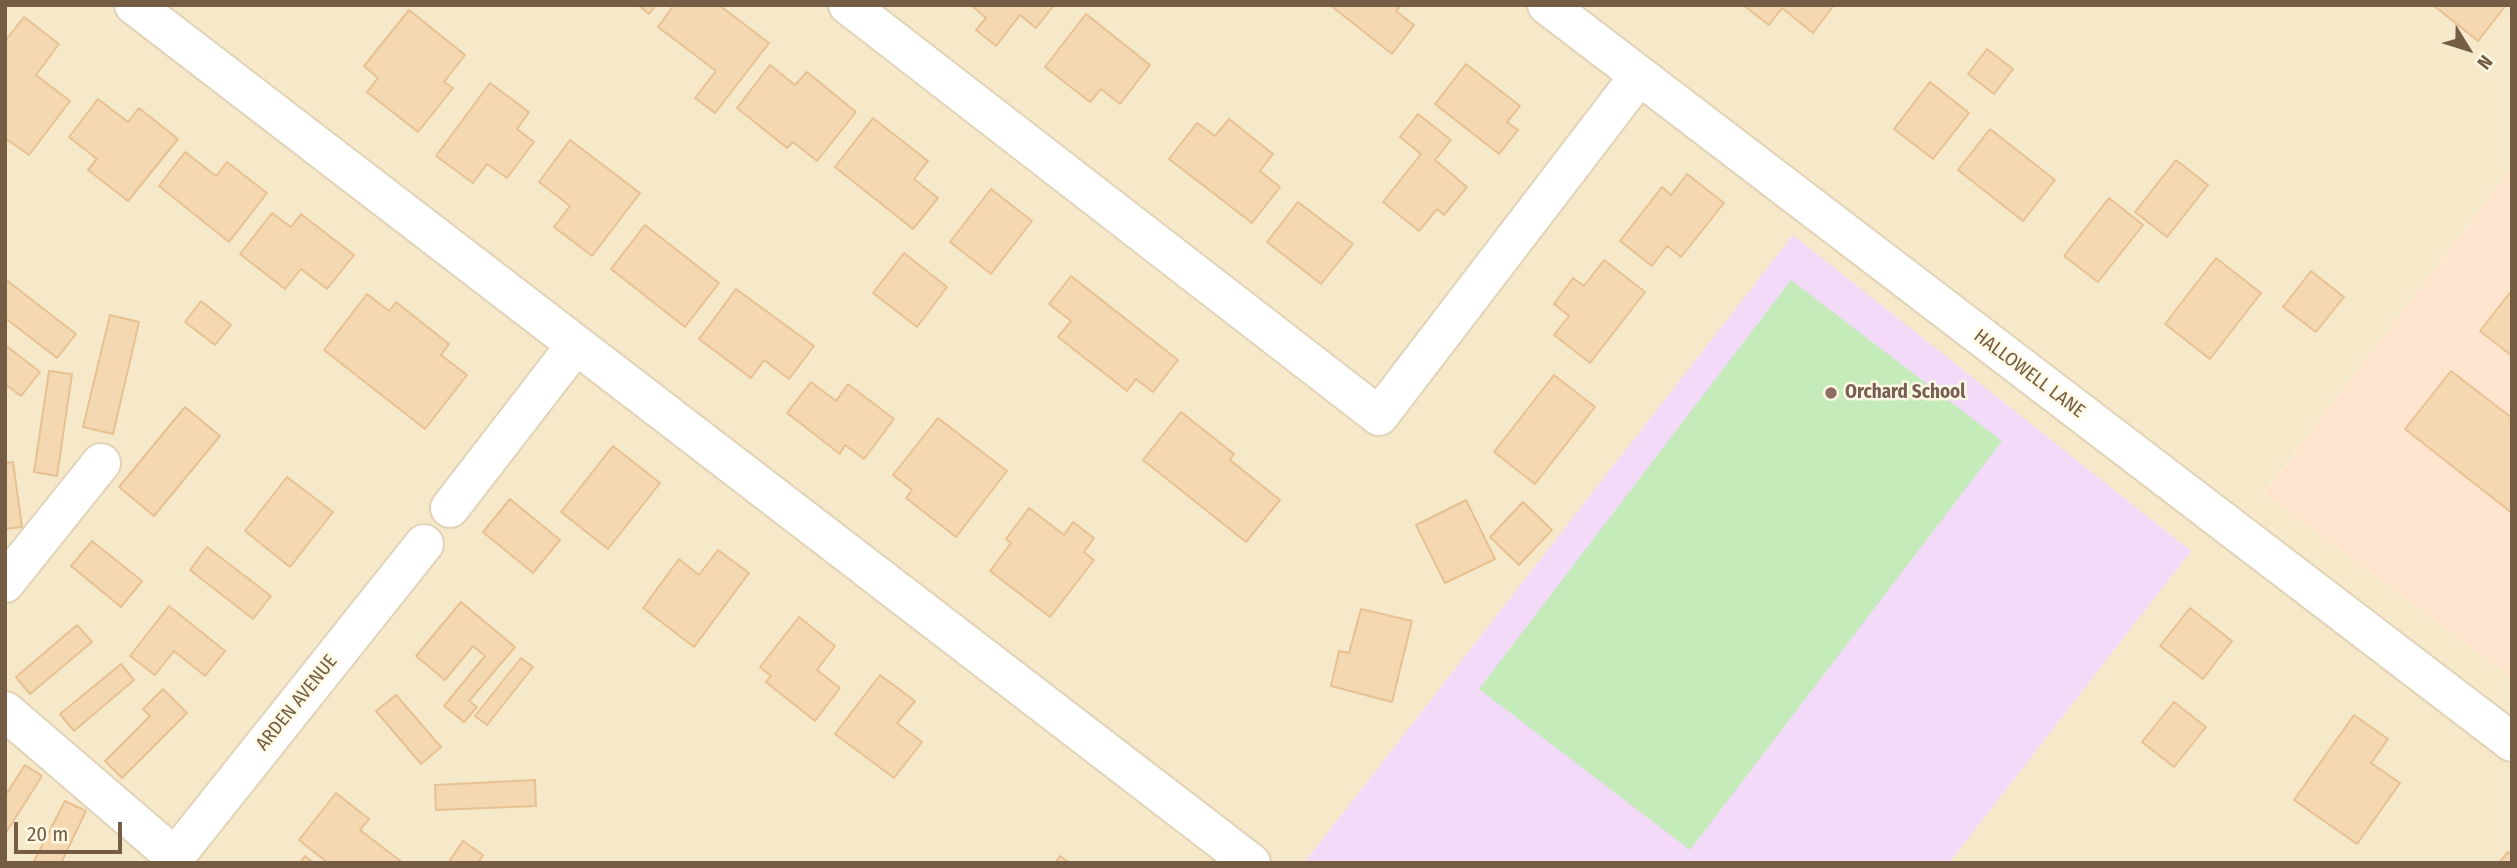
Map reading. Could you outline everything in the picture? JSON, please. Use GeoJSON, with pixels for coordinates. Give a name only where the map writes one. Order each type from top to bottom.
{"type":"FeatureCollection","features":[{"type":"Feature","properties":{"kind":"street"},"geometry":{"type":"LineString","coordinates":[[134,5],[575,346],[1252,862]]}},
{"type":"Feature","properties":{"kind":"street"},"geometry":{"type":"LineString","coordinates":[[848,5],[1379,416],[1639,76]]}},
{"type":"Feature","properties":{"kind":"street","name":"HALLOWELL LANE"},"geometry":{"type":"LineString","coordinates":[[1547,5],[2512,742]]}},
{"type":"Feature","properties":{"kind":"street"},"geometry":{"type":"LineString","coordinates":[[450,508],[575,346]]}},
{"type":"Feature","properties":{"kind":"street"},"geometry":{"type":"LineString","coordinates":[[5,583],[101,463]]}},
{"type":"Feature","properties":{"kind":"street","name":"ARDEN AVENUE"},"geometry":{"type":"LineString","coordinates":[[172,860],[424,544]]}},
{"type":"Feature","properties":{"kind":"street"},"geometry":{"type":"LineString","coordinates":[[5,711],[172,860]]}},
{"type":"Feature","properties":{"kind":"shaded area"},"geometry":{"type":"Polygon","coordinates":[[[5,5],[2512,5],[2512,167],[2264,492],[2512,678],[2512,863],[1949,863],[2191,551],[1793,236],[1304,863],[5,863],[5,5]]]}},
{"type":"Feature","properties":{"kind":"shaded area"},"geometry":{"type":"Polygon","coordinates":[[[2512,167],[2512,678],[2264,493],[2512,167]]]}},
{"type":"Feature","properties":{"kind":"shaded area","name":"Orchard School"},"geometry":{"type":"Polygon","coordinates":[[[1793,235],[2191,551],[1949,863],[1304,863],[1793,235]]]}},
{"type":"Feature","properties":{"kind":"green space"},"geometry":{"type":"Polygon","coordinates":[[[1791,280],[2002,441],[1690,850],[1479,689],[1791,280]]]}},
{"type":"Feature","properties":{"kind":"building"},"geometry":{"type":"Polygon","coordinates":[[[638,5],[656,5],[649,14],[638,5]]]}},
{"type":"Feature","properties":{"kind":"building"},"geometry":{"type":"Polygon","coordinates":[[[674,5],[719,5],[769,43],[715,113],[695,98],[716,71],[658,27],[674,5]]]}},
{"type":"Feature","properties":{"kind":"building"},"geometry":{"type":"Polygon","coordinates":[[[971,5],[1054,5],[1036,28],[1020,15],[996,46],[976,30],[986,18],[971,5]]]}},
{"type":"Feature","properties":{"kind":"building"},"geometry":{"type":"Polygon","coordinates":[[[1330,5],[1401,5],[1396,11],[1414,25],[1392,54],[1330,5]]]}},
{"type":"Feature","properties":{"kind":"building"},"geometry":{"type":"Polygon","coordinates":[[[1743,5],[1834,5],[1813,33],[1782,8],[1769,25],[1743,5]]]}},
{"type":"Feature","properties":{"kind":"building"},"geometry":{"type":"Polygon","coordinates":[[[2433,5],[2506,5],[2478,41],[2433,5]]]}},
{"type":"Feature","properties":{"kind":"building"},"geometry":{"type":"Polygon","coordinates":[[[409,10],[465,55],[444,82],[453,88],[418,132],[367,92],[378,78],[364,66],[409,10]]]}},
{"type":"Feature","properties":{"kind":"building"},"geometry":{"type":"Polygon","coordinates":[[[1086,14],[1150,65],[1120,104],[1101,89],[1090,102],[1045,67],[1086,14]]]}},
{"type":"Feature","properties":{"kind":"building"},"geometry":{"type":"Polygon","coordinates":[[[24,17],[59,44],[36,75],[70,101],[29,155],[5,138],[5,41],[24,17]]]}},
{"type":"Feature","properties":{"kind":"building"},"geometry":{"type":"Polygon","coordinates":[[[1987,49],[2013,69],[1994,94],[1968,74],[1987,49]]]}},
{"type":"Feature","properties":{"kind":"building"},"geometry":{"type":"Polygon","coordinates":[[[1466,64],[1520,106],[1507,122],[1518,130],[1499,154],[1435,104],[1466,64]]]}},
{"type":"Feature","properties":{"kind":"building"},"geometry":{"type":"Polygon","coordinates":[[[770,65],[795,85],[807,72],[856,112],[817,161],[793,142],[787,148],[737,108],[770,65]]]}},
{"type":"Feature","properties":{"kind":"building"},"geometry":{"type":"Polygon","coordinates":[[[1930,82],[1969,113],[1933,159],[1894,129],[1930,82]]]}},
{"type":"Feature","properties":{"kind":"building"},"geometry":{"type":"Polygon","coordinates":[[[490,83],[529,112],[517,129],[534,142],[507,178],[487,164],[473,183],[436,156],[490,83]]]}},
{"type":"Feature","properties":{"kind":"building"},"geometry":{"type":"Polygon","coordinates":[[[98,99],[128,122],[139,108],[178,139],[128,201],[88,170],[97,159],[69,137],[98,99]]]}},
{"type":"Feature","properties":{"kind":"building"},"geometry":{"type":"Polygon","coordinates":[[[1418,114],[1451,140],[1435,160],[1467,187],[1444,215],[1437,209],[1419,231],[1383,202],[1421,154],[1400,137],[1418,114]]]}},
{"type":"Feature","properties":{"kind":"building"},"geometry":{"type":"Polygon","coordinates":[[[873,118],[928,161],[914,179],[938,198],[913,229],[835,167],[873,118]]]}},
{"type":"Feature","properties":{"kind":"building"},"geometry":{"type":"Polygon","coordinates":[[[1229,119],[1273,154],[1260,171],[1280,187],[1252,223],[1169,159],[1197,123],[1215,136],[1229,119]]]}},
{"type":"Feature","properties":{"kind":"building"},"geometry":{"type":"Polygon","coordinates":[[[1990,129],[2055,180],[2023,221],[1958,170],[1990,129]]]}},
{"type":"Feature","properties":{"kind":"building"},"geometry":{"type":"Polygon","coordinates":[[[570,140],[640,193],[592,256],[554,227],[570,206],[539,182],[570,140]]]}},
{"type":"Feature","properties":{"kind":"building"},"geometry":{"type":"Polygon","coordinates":[[[185,152],[216,176],[227,162],[267,193],[229,242],[159,186],[185,152]]]}},
{"type":"Feature","properties":{"kind":"building"},"geometry":{"type":"Polygon","coordinates":[[[2176,160],[2208,185],[2167,237],[2135,212],[2176,160]]]}},
{"type":"Feature","properties":{"kind":"building"},"geometry":{"type":"Polygon","coordinates":[[[1687,174],[1724,203],[1681,257],[1667,246],[1652,266],[1620,241],[1662,187],[1671,195],[1687,174]]]}},
{"type":"Feature","properties":{"kind":"building"},"geometry":{"type":"Polygon","coordinates":[[[991,189],[1032,221],[991,274],[950,242],[991,189]]]}},
{"type":"Feature","properties":{"kind":"building"},"geometry":{"type":"Polygon","coordinates":[[[2109,198],[2143,225],[2098,282],[2064,256],[2109,198]]]}},
{"type":"Feature","properties":{"kind":"building"},"geometry":{"type":"Polygon","coordinates":[[[1298,202],[1353,244],[1321,284],[1267,242],[1298,202]]]}},
{"type":"Feature","properties":{"kind":"building"},"geometry":{"type":"Polygon","coordinates":[[[272,213],[291,227],[301,214],[354,255],[327,289],[301,269],[285,289],[240,254],[272,213]]]}},
{"type":"Feature","properties":{"kind":"building"},"geometry":{"type":"Polygon","coordinates":[[[645,225],[719,283],[685,327],[611,269],[645,225]]]}},
{"type":"Feature","properties":{"kind":"building"},"geometry":{"type":"Polygon","coordinates":[[[904,253],[947,287],[917,327],[873,293],[904,253]]]}},
{"type":"Feature","properties":{"kind":"building"},"geometry":{"type":"Polygon","coordinates":[[[2216,258],[2261,293],[2210,359],[2165,324],[2216,258]]]}},
{"type":"Feature","properties":{"kind":"building"},"geometry":{"type":"Polygon","coordinates":[[[1604,260],[1645,292],[1590,363],[1554,335],[1569,316],[1554,304],[1573,278],[1584,286],[1604,260]]]}},
{"type":"Feature","properties":{"kind":"building"},"geometry":{"type":"Polygon","coordinates":[[[2311,271],[2344,297],[2316,332],[2283,307],[2311,271]]]}},
{"type":"Feature","properties":{"kind":"building"},"geometry":{"type":"Polygon","coordinates":[[[1071,276],[1178,360],[1153,392],[1136,379],[1127,391],[1058,337],[1071,321],[1049,304],[1071,276]]]}},
{"type":"Feature","properties":{"kind":"building"},"geometry":{"type":"Polygon","coordinates":[[[5,279],[76,334],[57,358],[5,318],[5,279]]]}},
{"type":"Feature","properties":{"kind":"building"},"geometry":{"type":"Polygon","coordinates":[[[736,289],[814,346],[789,379],[764,360],[751,378],[699,339],[736,289]]]}},
{"type":"Feature","properties":{"kind":"building"},"geometry":{"type":"Polygon","coordinates":[[[2512,290],[2512,356],[2480,331],[2512,290]]]}},
{"type":"Feature","properties":{"kind":"building"},"geometry":{"type":"Polygon","coordinates":[[[367,294],[389,311],[396,302],[449,344],[441,355],[467,375],[425,429],[324,350],[367,294]]]}},
{"type":"Feature","properties":{"kind":"building"},"geometry":{"type":"Polygon","coordinates":[[[201,301],[231,325],[215,345],[185,322],[201,301]]]}},
{"type":"Feature","properties":{"kind":"building"},"geometry":{"type":"Polygon","coordinates":[[[110,315],[139,322],[113,434],[83,427],[110,315]]]}},
{"type":"Feature","properties":{"kind":"building"},"geometry":{"type":"Polygon","coordinates":[[[5,345],[40,372],[21,396],[5,384],[5,345]]]}},
{"type":"Feature","properties":{"kind":"building"},"geometry":{"type":"Polygon","coordinates":[[[49,371],[72,374],[57,476],[34,472],[49,371]]]}},
{"type":"Feature","properties":{"kind":"building"},"geometry":{"type":"Polygon","coordinates":[[[2451,371],[2512,418],[2512,513],[2405,429],[2451,371]]]}},
{"type":"Feature","properties":{"kind":"building"},"geometry":{"type":"Polygon","coordinates":[[[1554,375],[1595,407],[1535,484],[1494,452],[1554,375]]]}},
{"type":"Feature","properties":{"kind":"building"},"geometry":{"type":"Polygon","coordinates":[[[811,382],[836,401],[848,384],[894,419],[864,459],[845,445],[840,454],[787,413],[811,382]]]}},
{"type":"Feature","properties":{"kind":"building"},"geometry":{"type":"Polygon","coordinates":[[[185,407],[220,436],[154,516],[119,487],[185,407]]]}},
{"type":"Feature","properties":{"kind":"building"},"geometry":{"type":"Polygon","coordinates":[[[1181,412],[1234,454],[1230,460],[1280,500],[1246,542],[1143,460],[1181,412]]]}},
{"type":"Feature","properties":{"kind":"building"},"geometry":{"type":"Polygon","coordinates":[[[938,418],[1007,471],[956,537],[906,498],[912,490],[893,475],[938,418]]]}},
{"type":"Feature","properties":{"kind":"building"},"geometry":{"type":"Polygon","coordinates":[[[613,446],[660,483],[608,549],[561,512],[613,446]]]}},
{"type":"Feature","properties":{"kind":"building"},"geometry":{"type":"Polygon","coordinates":[[[13,462],[22,527],[5,529],[5,463],[13,462]]]}},
{"type":"Feature","properties":{"kind":"building"},"geometry":{"type":"Polygon","coordinates":[[[287,477],[333,512],[290,567],[245,531],[287,477]]]}},
{"type":"Feature","properties":{"kind":"building"},"geometry":{"type":"Polygon","coordinates":[[[510,499],[560,540],[533,573],[483,532],[510,499]]]}},
{"type":"Feature","properties":{"kind":"building"},"geometry":{"type":"Polygon","coordinates":[[[1466,500],[1495,559],[1445,583],[1416,525],[1466,500]]]}},
{"type":"Feature","properties":{"kind":"building"},"geometry":{"type":"Polygon","coordinates":[[[1523,502],[1552,530],[1519,565],[1490,537],[1523,502]]]}},
{"type":"Feature","properties":{"kind":"building"},"geometry":{"type":"Polygon","coordinates":[[[1029,508],[1064,535],[1073,522],[1094,538],[1084,552],[1094,560],[1050,617],[990,571],[1011,543],[1006,539],[1029,508]]]}},
{"type":"Feature","properties":{"kind":"building"},"geometry":{"type":"Polygon","coordinates":[[[92,541],[142,581],[121,607],[71,566],[92,541]]]}},
{"type":"Feature","properties":{"kind":"building"},"geometry":{"type":"Polygon","coordinates":[[[207,547],[271,596],[253,619],[190,570],[207,547]]]}},
{"type":"Feature","properties":{"kind":"building"},"geometry":{"type":"Polygon","coordinates":[[[718,550],[749,573],[694,647],[643,608],[679,559],[699,575],[718,550]]]}},
{"type":"Feature","properties":{"kind":"building"},"geometry":{"type":"Polygon","coordinates":[[[461,602],[515,647],[469,701],[477,707],[464,722],[444,706],[485,656],[473,646],[445,680],[416,656],[461,602]]]}},
{"type":"Feature","properties":{"kind":"building"},"geometry":{"type":"Polygon","coordinates":[[[169,606],[225,651],[205,676],[174,651],[155,675],[130,656],[169,606]]]}},
{"type":"Feature","properties":{"kind":"building"},"geometry":{"type":"Polygon","coordinates":[[[2190,608],[2232,641],[2203,679],[2160,646],[2190,608]]]}},
{"type":"Feature","properties":{"kind":"building"},"geometry":{"type":"Polygon","coordinates":[[[1361,609],[1412,621],[1392,702],[1331,686],[1339,651],[1349,653],[1361,609]]]}},
{"type":"Feature","properties":{"kind":"building"},"geometry":{"type":"Polygon","coordinates":[[[799,617],[835,646],[817,670],[840,688],[815,721],[766,682],[771,676],[760,667],[799,617]]]}},
{"type":"Feature","properties":{"kind":"building"},"geometry":{"type":"Polygon","coordinates":[[[77,625],[92,642],[30,694],[16,677],[77,625]]]}},
{"type":"Feature","properties":{"kind":"building"},"geometry":{"type":"Polygon","coordinates":[[[521,658],[533,667],[487,725],[475,716],[521,658]]]}},
{"type":"Feature","properties":{"kind":"building"},"geometry":{"type":"Polygon","coordinates":[[[121,664],[134,680],[74,731],[60,714],[121,664]]]}},
{"type":"Feature","properties":{"kind":"building"},"geometry":{"type":"Polygon","coordinates":[[[880,675],[915,701],[897,723],[922,742],[894,778],[835,734],[880,675]]]}},
{"type":"Feature","properties":{"kind":"building"},"geometry":{"type":"Polygon","coordinates":[[[163,689],[187,713],[122,778],[105,761],[150,716],[143,709],[163,689]]]}},
{"type":"Feature","properties":{"kind":"building"},"geometry":{"type":"Polygon","coordinates":[[[396,695],[441,747],[421,764],[376,711],[396,695]]]}},
{"type":"Feature","properties":{"kind":"building"},"geometry":{"type":"Polygon","coordinates":[[[2174,702],[2206,727],[2174,767],[2142,742],[2174,702]]]}},
{"type":"Feature","properties":{"kind":"building"},"geometry":{"type":"Polygon","coordinates":[[[2354,715],[2388,739],[2371,763],[2400,783],[2357,844],[2294,800],[2354,715]]]}},
{"type":"Feature","properties":{"kind":"building"},"geometry":{"type":"Polygon","coordinates":[[[25,765],[42,776],[5,834],[5,796],[25,765]]]}},
{"type":"Feature","properties":{"kind":"building"},"geometry":{"type":"Polygon","coordinates":[[[535,780],[536,806],[436,810],[435,785],[535,780]]]}},
{"type":"Feature","properties":{"kind":"building"},"geometry":{"type":"Polygon","coordinates":[[[336,793],[369,819],[360,830],[403,863],[328,863],[299,840],[336,793]]]}},
{"type":"Feature","properties":{"kind":"building"},"geometry":{"type":"Polygon","coordinates":[[[65,801],[86,811],[61,863],[33,863],[65,801]]]}},
{"type":"Feature","properties":{"kind":"building"},"geometry":{"type":"Polygon","coordinates":[[[463,841],[483,855],[478,863],[448,863],[463,841]]]}},
{"type":"Feature","properties":{"kind":"building"},"geometry":{"type":"Polygon","coordinates":[[[2508,852],[2512,855],[2512,863],[2499,863],[2508,852]]]}},
{"type":"Feature","properties":{"kind":"building"},"geometry":{"type":"Polygon","coordinates":[[[305,856],[314,863],[300,863],[305,856]]]}},
{"type":"Feature","properties":{"kind":"building"},"geometry":{"type":"Polygon","coordinates":[[[1060,856],[1070,863],[1055,863],[1060,856]]]}},
{"type":"Feature","properties":{"kind":"place","name":"Orchard School"},"geometry":{"type":"Point","coordinates":[1831,393]}}]}
